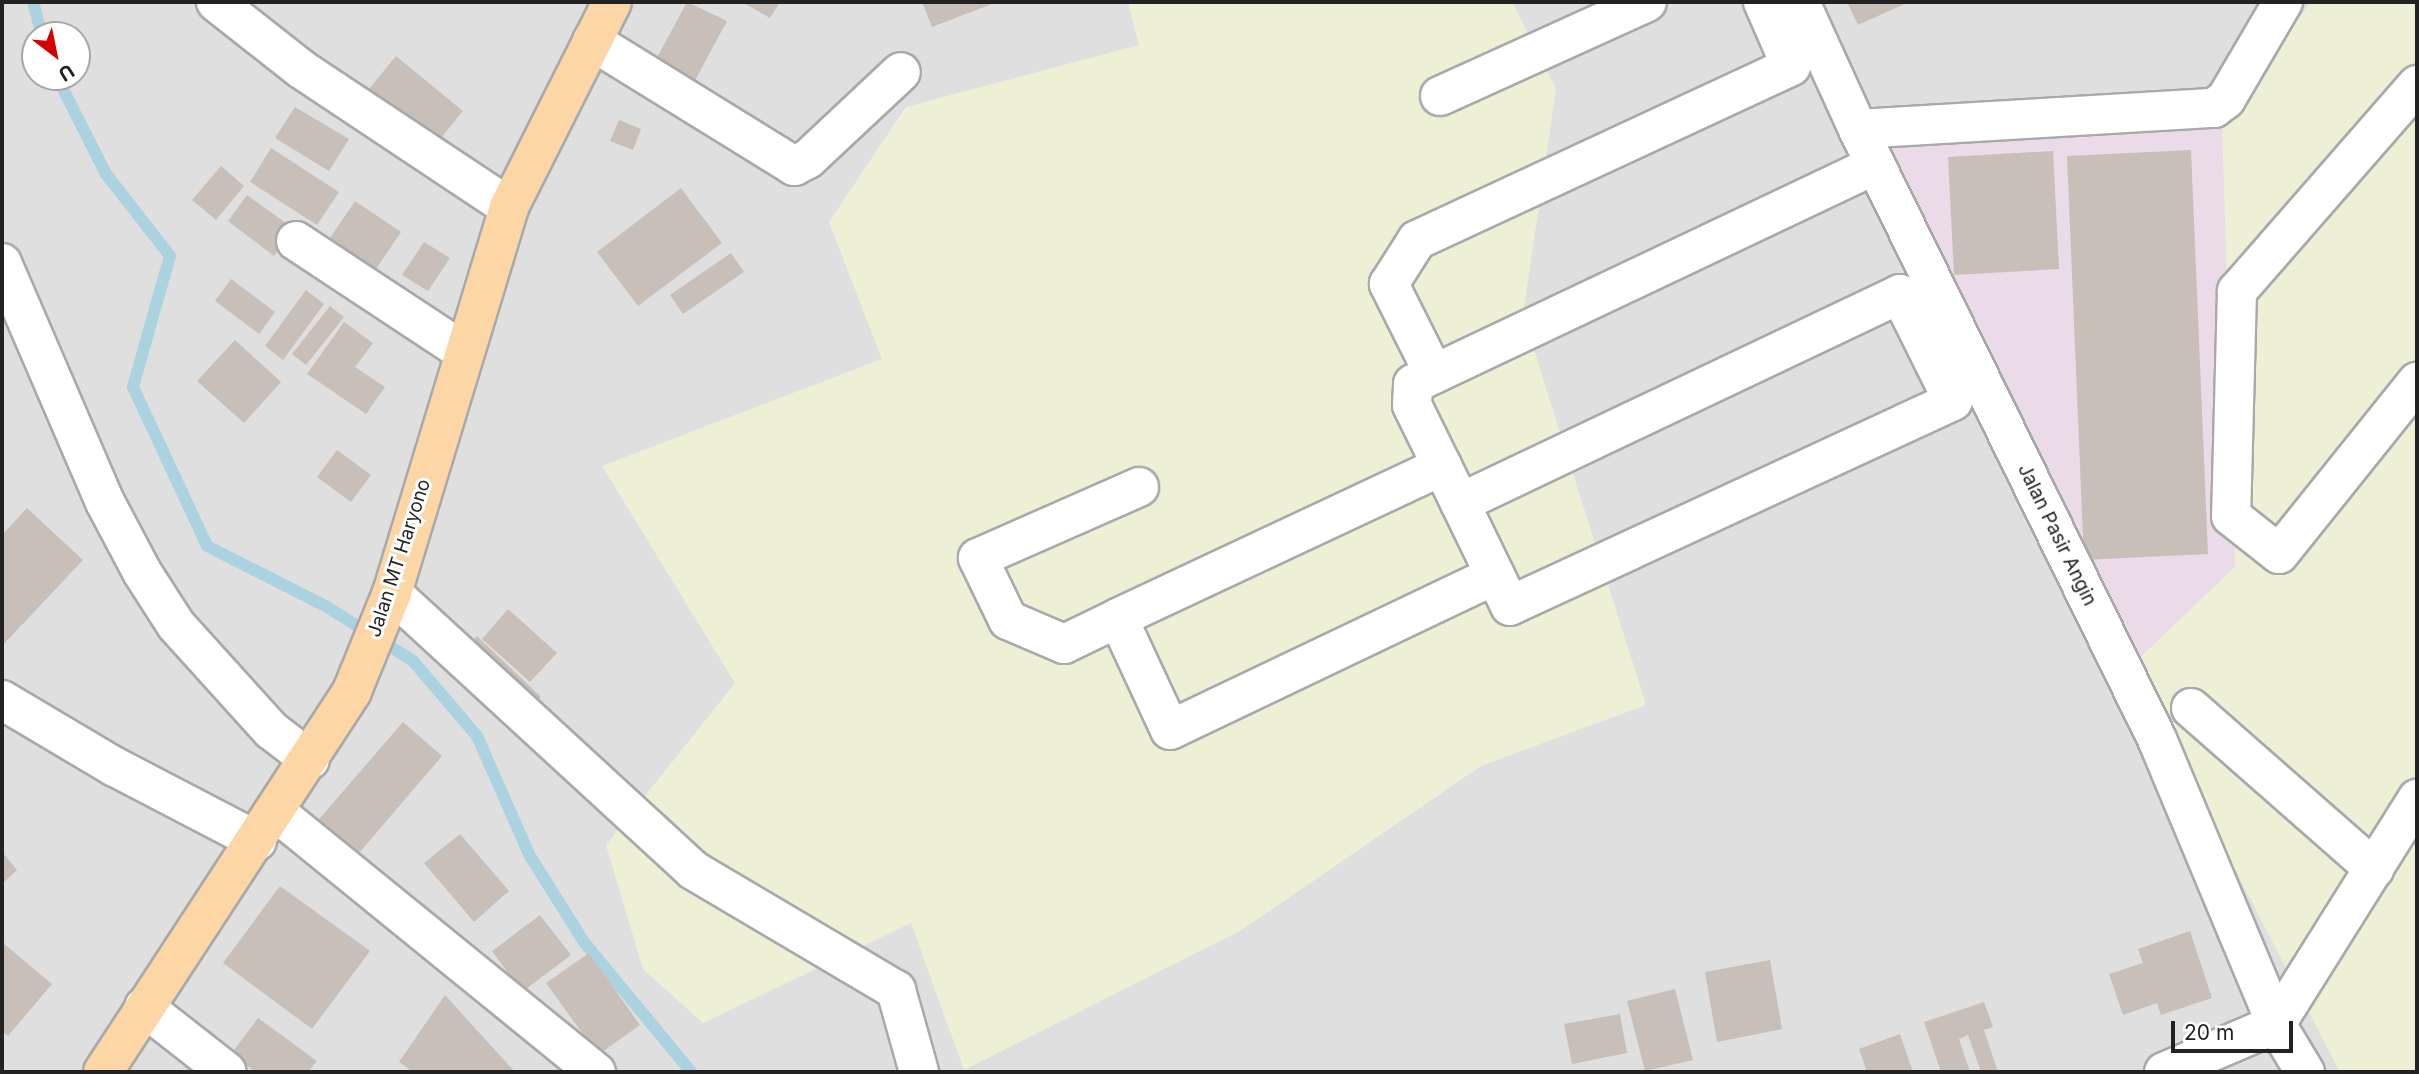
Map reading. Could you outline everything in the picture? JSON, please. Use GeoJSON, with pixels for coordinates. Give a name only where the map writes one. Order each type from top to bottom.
{"type":"FeatureCollection","features":[{"type":"Feature","properties":{"kind":"main road","name":"Jalan MT Haryono"},"geometry":{"type":"LineString","coordinates":[[103,1072],[267,827],[352,691],[386,608],[509,207],[612,2]]}},
{"type":"Feature","properties":{"kind":"street"},"geometry":{"type":"LineString","coordinates":[[216,2],[300,69],[509,207]]}},
{"type":"Feature","properties":{"kind":"street"},"geometry":{"type":"LineString","coordinates":[[1440,96],[1647,2]]}},
{"type":"Feature","properties":{"kind":"street"},"geometry":{"type":"LineString","coordinates":[[1434,374],[1389,284],[1417,240],[1791,66],[1763,2]]}},
{"type":"Feature","properties":{"kind":"street","name":"Jalan Pasir Angin"},"geometry":{"type":"LineString","coordinates":[[1800,2],[1875,165],[2157,739],[2276,1024],[2305,1072]]}},
{"type":"Feature","properties":{"kind":"street"},"geometry":{"type":"LineString","coordinates":[[1858,129],[2214,108],[2226,99],[2283,2]]}},
{"type":"Feature","properties":{"kind":"street"},"geometry":{"type":"LineString","coordinates":[[592,41],[794,166],[808,159],[901,72]]}},
{"type":"Feature","properties":{"kind":"street"},"geometry":{"type":"LineString","coordinates":[[2417,85],[2237,291],[2231,516],[2279,554],[2417,382]]}},
{"type":"Feature","properties":{"kind":"street"},"geometry":{"type":"LineString","coordinates":[[1460,503],[1900,294],[1953,401],[1510,606],[1412,405],[1413,384],[1875,165]]}},
{"type":"Feature","properties":{"kind":"street"},"geometry":{"type":"LineString","coordinates":[[296,241],[463,351]]}},
{"type":"Feature","properties":{"kind":"street"},"geometry":{"type":"LineString","coordinates":[[2,263],[105,502],[142,572],[176,625],[271,730],[310,760]]}},
{"type":"Feature","properties":{"kind":"street"},"geometry":{"type":"LineString","coordinates":[[1139,487],[978,558],[1008,620],[1064,644],[1442,466]]}},
{"type":"Feature","properties":{"kind":"street"},"geometry":{"type":"LineString","coordinates":[[1118,618],[1170,730],[1495,575]]}},
{"type":"Feature","properties":{"kind":"street"},"geometry":{"type":"LineString","coordinates":[[386,608],[693,870],[896,990],[919,1072]]}},
{"type":"Feature","properties":{"kind":"street"},"geometry":{"type":"LineString","coordinates":[[2,700],[115,767],[267,827],[596,1072]]}},
{"type":"Feature","properties":{"kind":"street"},"geometry":{"type":"LineString","coordinates":[[2191,708],[2374,869]]}},
{"type":"Feature","properties":{"kind":"street"},"geometry":{"type":"LineString","coordinates":[[2164,1072],[2276,1024],[2417,799]]}},
{"type":"Feature","properties":{"kind":"street"},"geometry":{"type":"LineString","coordinates":[[144,1007],[227,1072]]}},
{"type":"Feature","properties":{"kind":"shaded area"},"geometry":{"type":"Polygon","coordinates":[[[2,2],[2417,2],[2417,1072],[2,1072],[2,2]]]}},
{"type":"Feature","properties":{"kind":"shaded area"},"geometry":{"type":"Polygon","coordinates":[[[2222,117],[2235,567],[2130,667],[1885,133],[2222,117]]]}},
{"type":"Feature","properties":{"kind":"green space"},"geometry":{"type":"Polygon","coordinates":[[[1128,2],[1512,2],[1556,89],[1523,315],[1646,705],[1481,766],[1240,931],[964,1070],[911,923],[703,1023],[643,969],[606,845],[735,683],[602,466],[882,359],[829,222],[906,107],[1139,45],[1128,2]]]}},
{"type":"Feature","properties":{"kind":"green space"},"geometry":{"type":"Polygon","coordinates":[[[2311,2],[2417,2],[2417,1072],[2340,1072],[2130,667],[2235,567],[2222,117],[2311,2]]]}},
{"type":"Feature","properties":{"kind":"building"},"geometry":{"type":"Polygon","coordinates":[[[687,2],[727,21],[693,84],[654,63],[687,2]]]}},
{"type":"Feature","properties":{"kind":"building"},"geometry":{"type":"Polygon","coordinates":[[[742,2],[780,2],[770,18],[742,2]]]}},
{"type":"Feature","properties":{"kind":"building"},"geometry":{"type":"Polygon","coordinates":[[[922,2],[997,2],[932,27],[922,2]]]}},
{"type":"Feature","properties":{"kind":"building"},"geometry":{"type":"Polygon","coordinates":[[[1847,2],[1909,2],[1858,25],[1847,2]]]}},
{"type":"Feature","properties":{"kind":"building"},"geometry":{"type":"Polygon","coordinates":[[[396,56],[463,111],[436,144],[369,89],[396,56]]]}},
{"type":"Feature","properties":{"kind":"building"},"geometry":{"type":"Polygon","coordinates":[[[295,107],[349,139],[329,171],[275,138],[295,107]]]}},
{"type":"Feature","properties":{"kind":"building"},"geometry":{"type":"Polygon","coordinates":[[[619,120],[641,129],[633,150],[610,141],[619,120]]]}},
{"type":"Feature","properties":{"kind":"building"},"geometry":{"type":"Polygon","coordinates":[[[271,148],[339,192],[317,225],[250,182],[271,148]]]}},
{"type":"Feature","properties":{"kind":"building"},"geometry":{"type":"Polygon","coordinates":[[[2191,150],[2208,554],[2084,560],[2067,156],[2191,150]]]}},
{"type":"Feature","properties":{"kind":"building"},"geometry":{"type":"Polygon","coordinates":[[[2053,151],[2059,269],[1954,275],[1948,157],[2053,151]]]}},
{"type":"Feature","properties":{"kind":"building"},"geometry":{"type":"Polygon","coordinates":[[[221,166],[244,186],[216,220],[192,200],[221,166]]]}},
{"type":"Feature","properties":{"kind":"building"},"geometry":{"type":"Polygon","coordinates":[[[681,188],[722,243],[638,306],[597,252],[681,188]]]}},
{"type":"Feature","properties":{"kind":"building"},"geometry":{"type":"Polygon","coordinates":[[[247,195],[294,229],[274,256],[228,221],[247,195]]]}},
{"type":"Feature","properties":{"kind":"building"},"geometry":{"type":"Polygon","coordinates":[[[355,201],[401,232],[376,269],[330,238],[355,201]]]}},
{"type":"Feature","properties":{"kind":"building"},"geometry":{"type":"Polygon","coordinates":[[[424,242],[450,258],[428,291],[402,275],[424,242]]]}},
{"type":"Feature","properties":{"kind":"building"},"geometry":{"type":"Polygon","coordinates":[[[731,253],[744,272],[683,314],[670,295],[731,253]]]}},
{"type":"Feature","properties":{"kind":"building"},"geometry":{"type":"Polygon","coordinates":[[[231,279],[275,312],[259,334],[215,301],[231,279]]]}},
{"type":"Feature","properties":{"kind":"building"},"geometry":{"type":"Polygon","coordinates":[[[306,290],[324,304],[283,360],[265,346],[306,290]]]}},
{"type":"Feature","properties":{"kind":"building"},"geometry":{"type":"Polygon","coordinates":[[[330,306],[344,317],[306,365],[292,354],[330,306]]]}},
{"type":"Feature","properties":{"kind":"building"},"geometry":{"type":"Polygon","coordinates":[[[344,322],[373,343],[355,367],[385,387],[366,414],[307,374],[344,322]]]}},
{"type":"Feature","properties":{"kind":"building"},"geometry":{"type":"Polygon","coordinates":[[[235,340],[281,382],[244,423],[197,381],[235,340]]]}},
{"type":"Feature","properties":{"kind":"building"},"geometry":{"type":"Polygon","coordinates":[[[337,450],[371,475],[351,502],[317,477],[337,450]]]}},
{"type":"Feature","properties":{"kind":"building"},"geometry":{"type":"Polygon","coordinates":[[[27,508],[83,560],[2,646],[2,535],[27,508]]]}},
{"type":"Feature","properties":{"kind":"building"},"geometry":{"type":"Polygon","coordinates":[[[508,609],[557,653],[530,682],[482,639],[508,609]]]}},
{"type":"Feature","properties":{"kind":"building"},"geometry":{"type":"Polygon","coordinates":[[[477,636],[541,697],[528,711],[464,649],[477,636]]]}},
{"type":"Feature","properties":{"kind":"building"},"geometry":{"type":"Polygon","coordinates":[[[403,722],[442,756],[354,859],[314,825],[403,722]]]}},
{"type":"Feature","properties":{"kind":"building"},"geometry":{"type":"Polygon","coordinates":[[[460,834],[509,891],[474,922],[424,863],[460,834]]]}},
{"type":"Feature","properties":{"kind":"building"},"geometry":{"type":"Polygon","coordinates":[[[2,852],[17,870],[2,884],[2,852]]]}},
{"type":"Feature","properties":{"kind":"building"},"geometry":{"type":"Polygon","coordinates":[[[280,886],[370,951],[312,1029],[223,963],[280,886]]]}},
{"type":"Feature","properties":{"kind":"building"},"geometry":{"type":"Polygon","coordinates":[[[540,915],[571,955],[522,992],[492,951],[540,915]]]}},
{"type":"Feature","properties":{"kind":"building"},"geometry":{"type":"Polygon","coordinates":[[[2190,931],[2212,998],[2161,1015],[2157,1003],[2123,1015],[2109,974],[2143,963],[2138,949],[2190,931]]]}},
{"type":"Feature","properties":{"kind":"building"},"geometry":{"type":"Polygon","coordinates":[[[2,942],[52,984],[8,1036],[2,1031],[2,942]]]}},
{"type":"Feature","properties":{"kind":"building"},"geometry":{"type":"Polygon","coordinates":[[[589,953],[640,1025],[598,1055],[546,983],[589,953]]]}},
{"type":"Feature","properties":{"kind":"building"},"geometry":{"type":"Polygon","coordinates":[[[1770,960],[1782,1029],[1717,1042],[1705,972],[1770,960]]]}},
{"type":"Feature","properties":{"kind":"building"},"geometry":{"type":"Polygon","coordinates":[[[1675,989],[1693,1060],[1645,1071],[1627,1001],[1675,989]]]}},
{"type":"Feature","properties":{"kind":"building"},"geometry":{"type":"Polygon","coordinates":[[[445,995],[515,1072],[413,1072],[399,1062],[445,995]]]}},
{"type":"Feature","properties":{"kind":"building"},"geometry":{"type":"Polygon","coordinates":[[[1984,1002],[1993,1027],[1984,1030],[1998,1072],[1981,1072],[1968,1035],[1959,1039],[1970,1072],[1941,1072],[1924,1022],[1984,1002]]]}},
{"type":"Feature","properties":{"kind":"building"},"geometry":{"type":"Polygon","coordinates":[[[1620,1014],[1627,1053],[1572,1064],[1564,1024],[1620,1014]]]}},
{"type":"Feature","properties":{"kind":"building"},"geometry":{"type":"Polygon","coordinates":[[[258,1018],[317,1061],[308,1072],[256,1072],[231,1054],[258,1018]]]}},
{"type":"Feature","properties":{"kind":"building"},"geometry":{"type":"Polygon","coordinates":[[[1900,1034],[1913,1072],[1867,1072],[1859,1049],[1900,1034]]]}},
{"type":"Feature","properties":{"kind":"waterway"},"geometry":{"type":"LineString","coordinates":[[33,2],[38,21]]}},
{"type":"Feature","properties":{"kind":"waterway"},"geometry":{"type":"LineString","coordinates":[[64,91],[106,174],[170,256],[133,387],[207,546],[327,607],[413,661],[477,736],[530,856],[584,942],[691,1072]]}}]}
